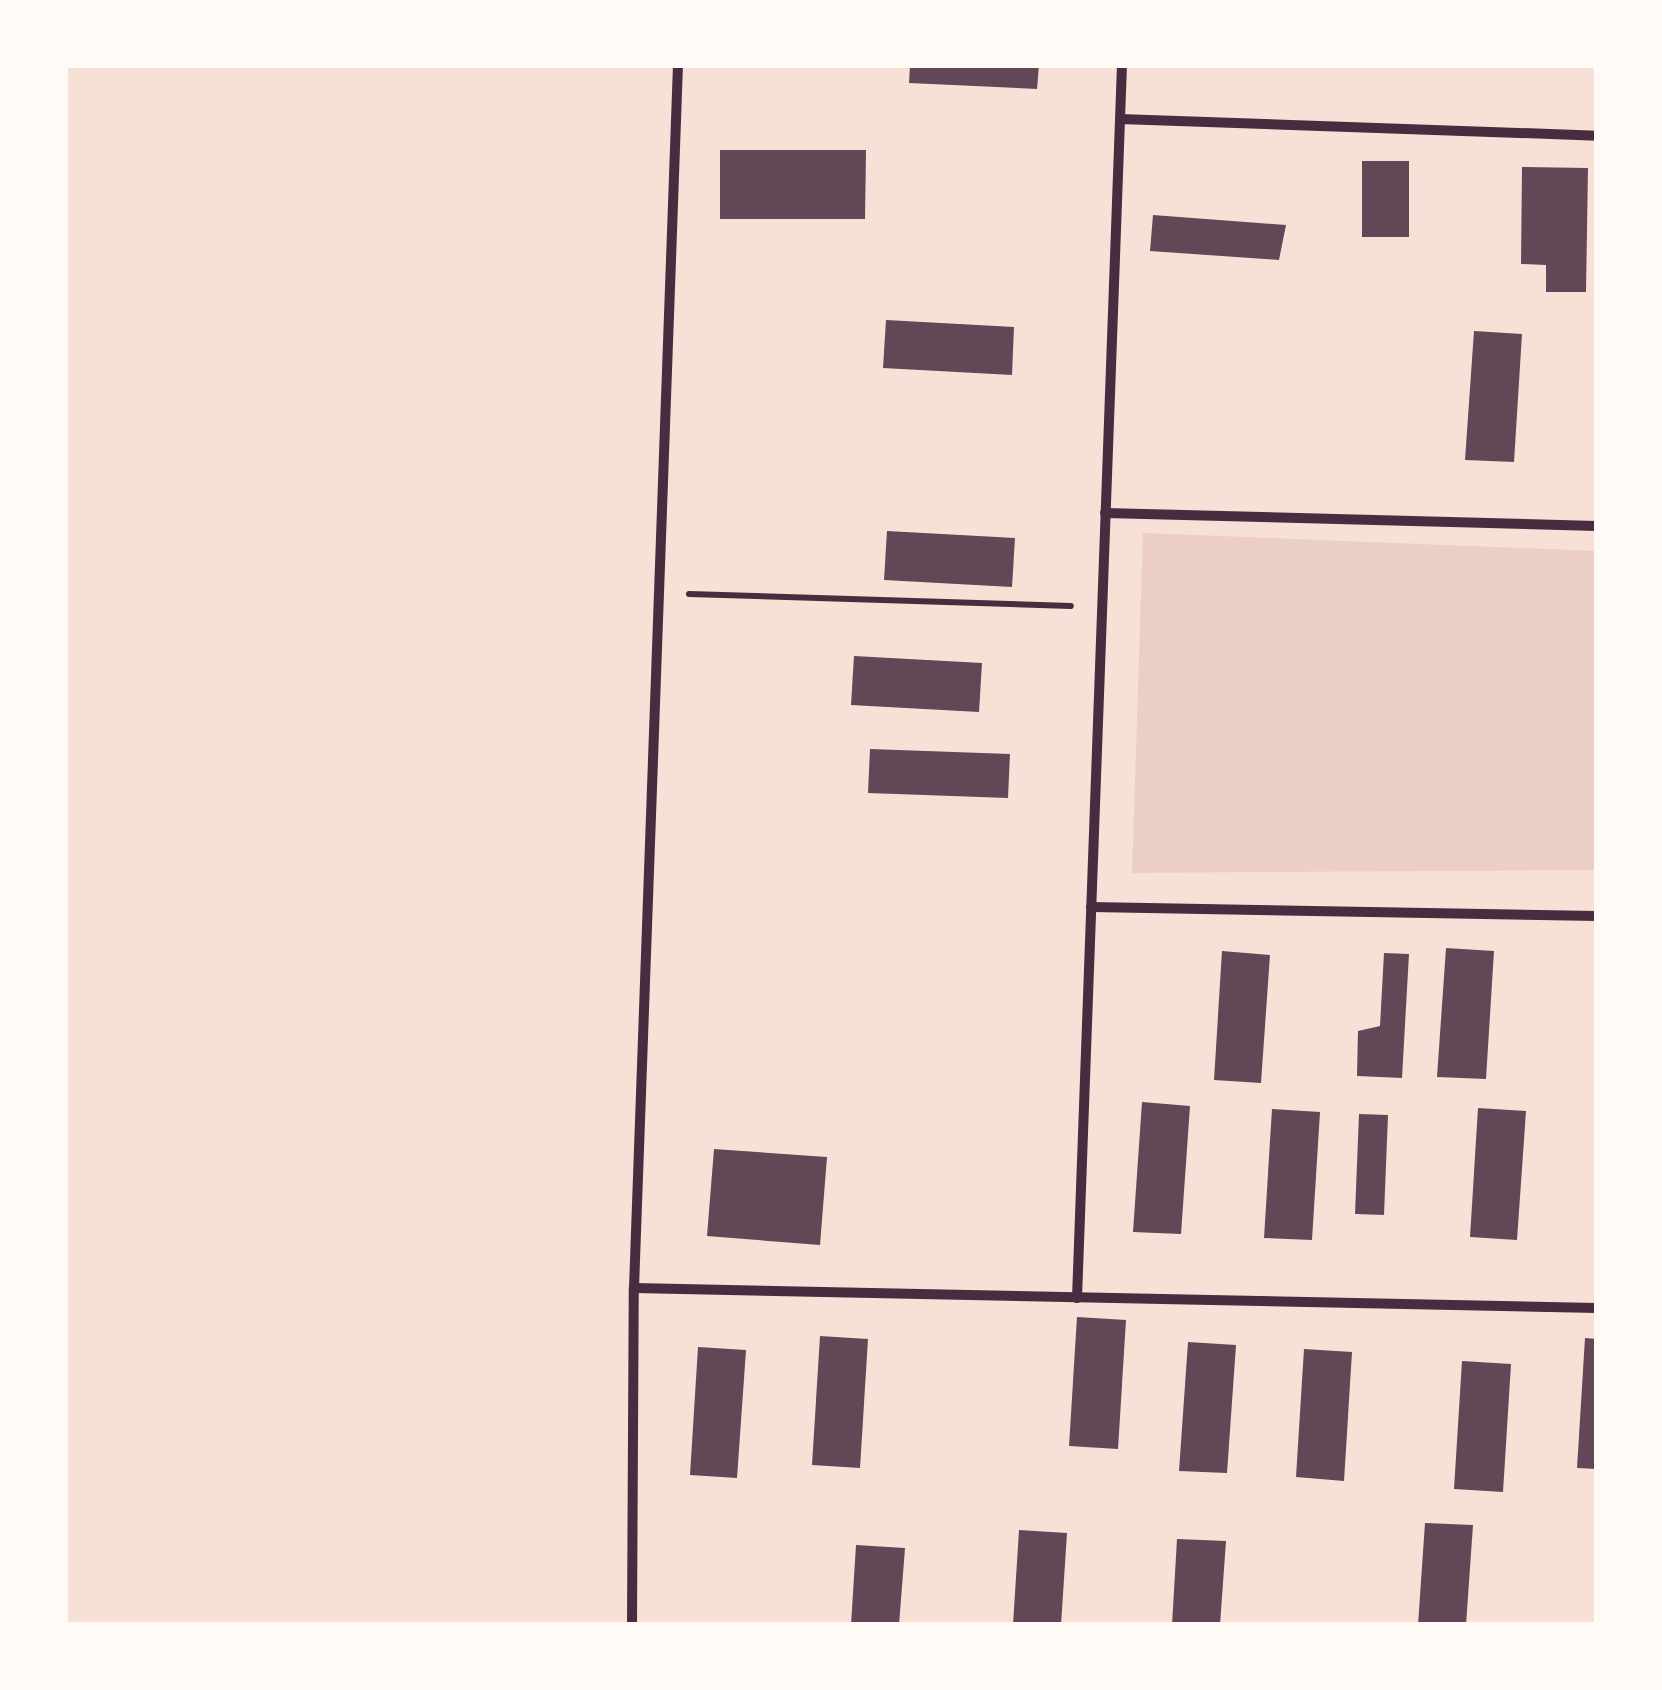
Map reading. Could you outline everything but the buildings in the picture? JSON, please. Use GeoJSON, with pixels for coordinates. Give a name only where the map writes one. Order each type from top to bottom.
{"type":"FeatureCollection","features":[{"type":"Feature","properties":{"kind":"street"},"geometry":{"type":"LineString","coordinates":[[632,1625],[634,1288],[678,65]]}},
{"type":"Feature","properties":{"kind":"street"},"geometry":{"type":"LineString","coordinates":[[1077,1298],[1122,65]]}},
{"type":"Feature","properties":{"kind":"street"},"geometry":{"type":"LineString","coordinates":[[1120,118],[1597,136]]}},
{"type":"Feature","properties":{"kind":"street"},"geometry":{"type":"LineString","coordinates":[[1106,512],[1597,526]]}},
{"type":"Feature","properties":{"kind":"street"},"geometry":{"type":"LineString","coordinates":[[1091,907],[1597,916]]}},
{"type":"Feature","properties":{"kind":"street"},"geometry":{"type":"LineString","coordinates":[[634,1288],[1597,1308]]}},
{"type":"Feature","properties":{"kind":"path"},"geometry":{"type":"LineString","coordinates":[[659,594],[1102,607]]}},
{"type":"Feature","properties":{"kind":"shaded area"},"geometry":{"type":"Polygon","coordinates":[[[1143,533],[1597,551],[1597,870],[1132,873],[1143,533]]]}}]}
